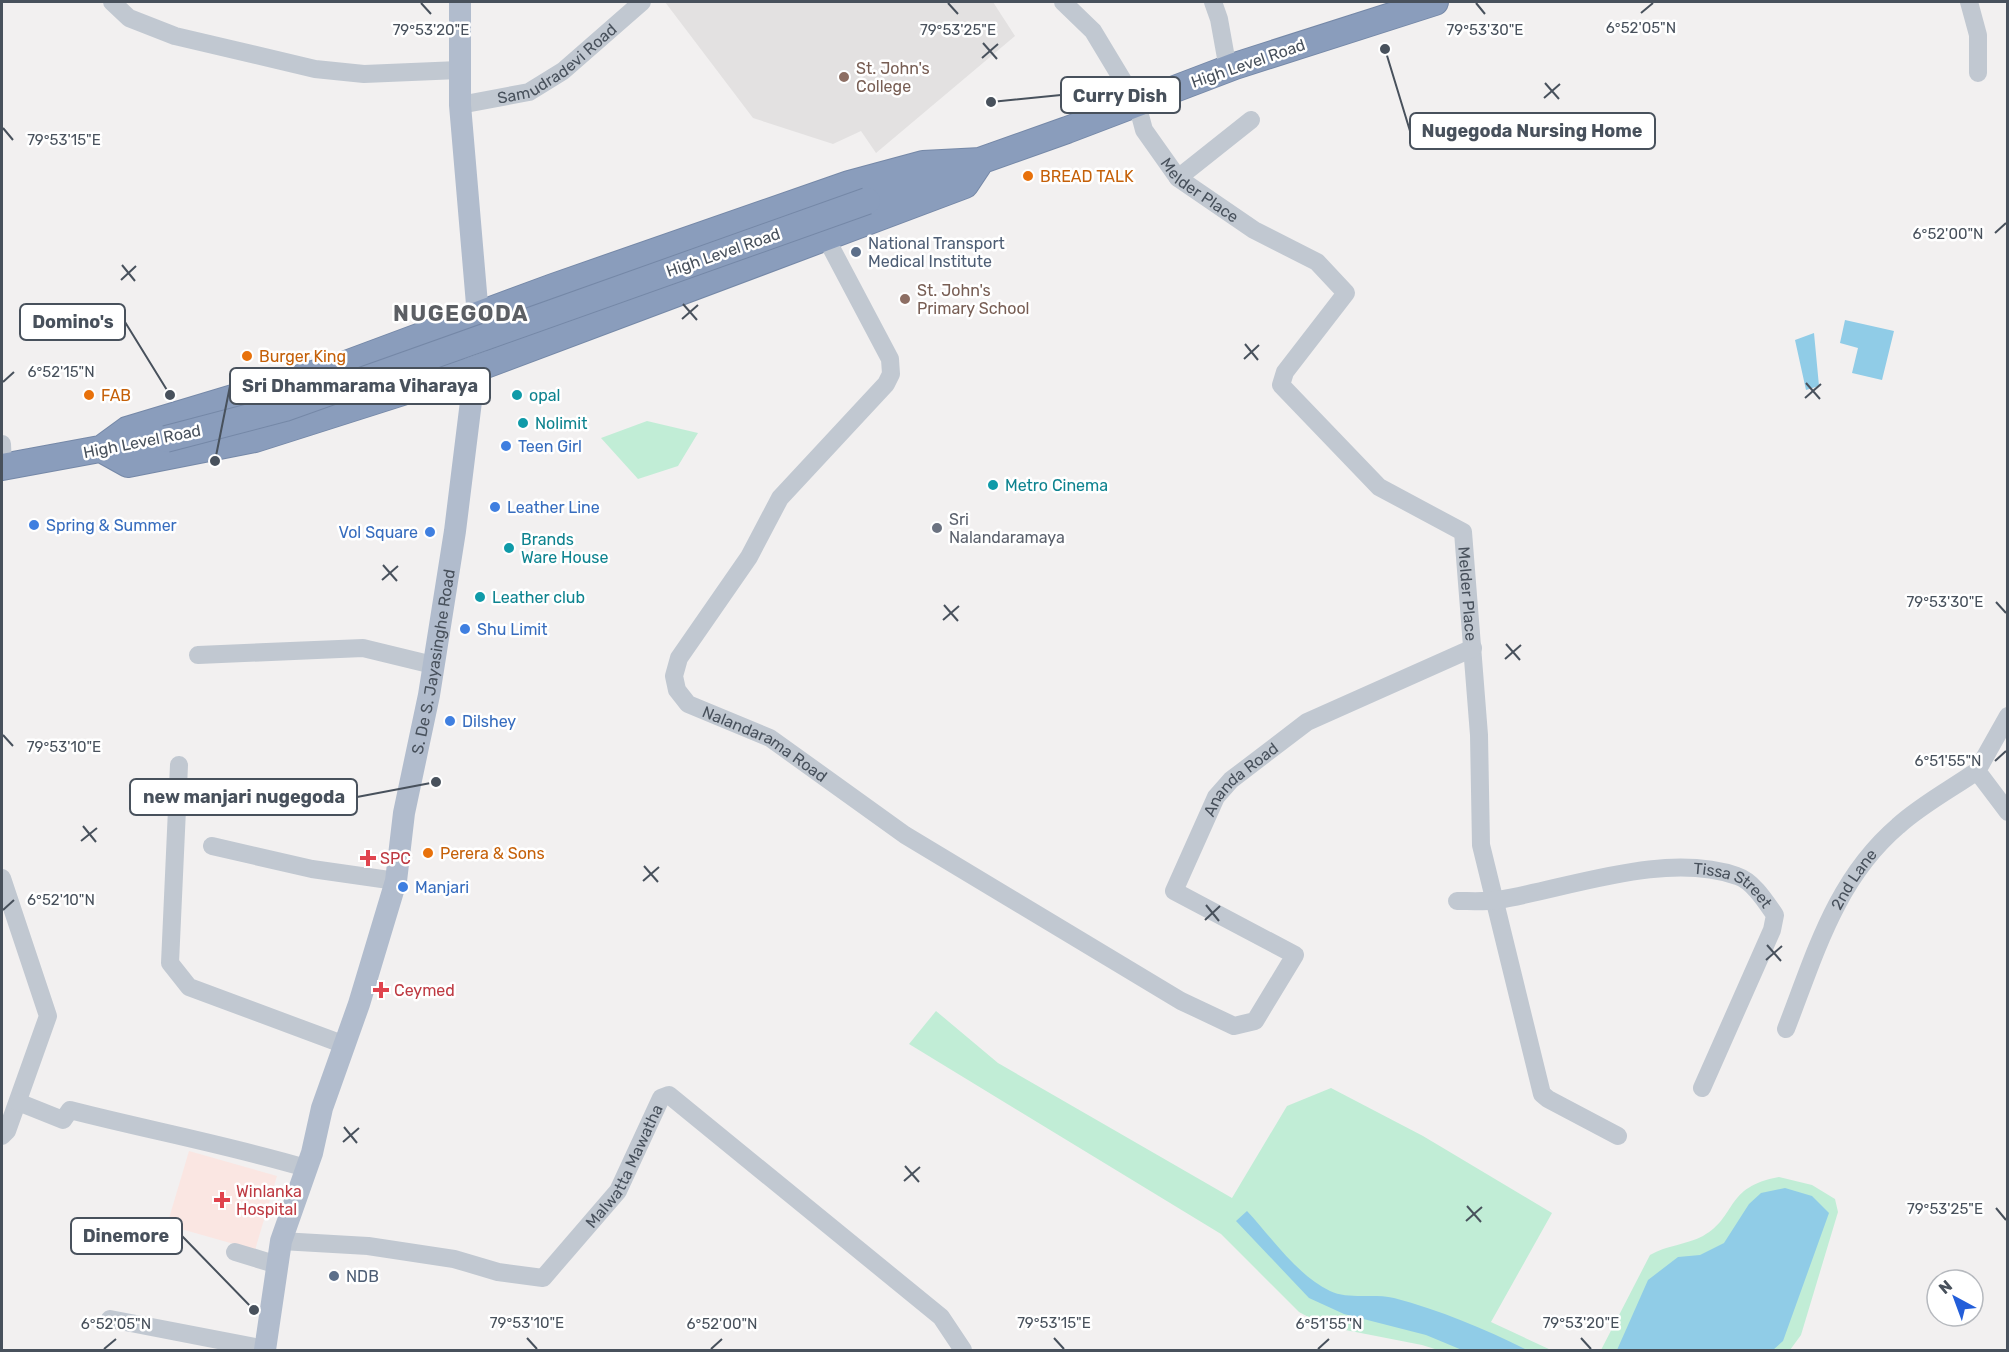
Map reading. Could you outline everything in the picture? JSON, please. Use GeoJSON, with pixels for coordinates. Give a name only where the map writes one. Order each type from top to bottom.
{"type":"FeatureCollection","features":[{"type":"Feature","properties":{"kind":"highway","name":"High Level Road"},"geometry":{"type":"LineString","coordinates":[[2,459],[166,440],[285,408],[1137,104],[1228,69],[1435,2]]}},
{"type":"Feature","properties":{"kind":"highway"},"geometry":{"type":"LineString","coordinates":[[981,160],[964,185],[571,331],[474,378],[357,408],[255,439],[128,464],[100,448],[127,430],[343,365],[553,288],[872,177],[923,164],[981,160]]}},
{"type":"Feature","properties":{"kind":"highway"},"geometry":{"type":"LineString","coordinates":[[553,288],[571,331]]}},
{"type":"Feature","properties":{"kind":"highway"},"geometry":{"type":"LineString","coordinates":[[343,365],[357,408]]}},
{"type":"Feature","properties":{"kind":"main road","name":"S. De S. Jayasinghe Road"},"geometry":{"type":"LineString","coordinates":[[265,1350],[281,1241],[396,881],[404,813],[433,665],[455,531],[474,378],[478,316],[460,105],[460,2]]}},
{"type":"Feature","properties":{"kind":"street"},"geometry":{"type":"LineString","coordinates":[[112,2],[129,18],[175,36],[315,69],[364,74],[459,70]]}},
{"type":"Feature","properties":{"kind":"street","name":"Samudradevi Road"},"geometry":{"type":"LineString","coordinates":[[460,105],[529,92],[563,71],[642,2]]}},
{"type":"Feature","properties":{"kind":"street","name":"Melder Place"},"geometry":{"type":"LineString","coordinates":[[1063,2],[1093,31],[1137,104],[1144,130],[1178,178],[1254,230],[1317,262],[1346,293],[1285,372],[1281,385],[1378,487],[1463,532],[1479,735],[1481,845],[1542,1094],[1548,1100],[1618,1136]]}},
{"type":"Feature","properties":{"kind":"street"},"geometry":{"type":"LineString","coordinates":[[1214,2],[1228,69]]}},
{"type":"Feature","properties":{"kind":"street"},"geometry":{"type":"LineString","coordinates":[[1969,2],[1978,35],[1978,73]]}},
{"type":"Feature","properties":{"kind":"street"},"geometry":{"type":"LineString","coordinates":[[1178,178],[1251,120]]}},
{"type":"Feature","properties":{"kind":"street","name":"Nalandarama Road"},"geometry":{"type":"LineString","coordinates":[[826,238],[890,359],[891,374],[886,384],[829,443],[773,509],[749,557],[679,658],[674,676],[677,690],[688,704],[770,738],[905,835],[1181,1000],[1234,1026],[1256,1021],[1295,955]]}},
{"type":"Feature","properties":{"kind":"street"},"geometry":{"type":"LineString","coordinates":[[198,655],[363,648],[433,665]]}},
{"type":"Feature","properties":{"kind":"street","name":"Ananda Road"},"geometry":{"type":"LineString","coordinates":[[1295,955],[1174,891],[1216,797],[1231,780],[1307,722],[1473,648]]}},
{"type":"Feature","properties":{"kind":"street"},"geometry":{"type":"LineString","coordinates":[[2007,716],[1977,771],[2007,812]]}},
{"type":"Feature","properties":{"kind":"street"},"geometry":{"type":"LineString","coordinates":[[179,765],[170,963],[189,987],[345,1046]]}},
{"type":"Feature","properties":{"kind":"street","name":"2nd Lane"},"geometry":{"type":"LineString","coordinates":[[1786,1029],[1836,902],[1863,861],[1898,825],[1977,771]]}},
{"type":"Feature","properties":{"kind":"street"},"geometry":{"type":"LineString","coordinates":[[212,846],[312,869],[396,881]]}},
{"type":"Feature","properties":{"kind":"street","name":"Tissa Street"},"geometry":{"type":"LineString","coordinates":[[1496,900],[1630,872],[1690,868],[1739,876],[1748,883],[1775,915],[1772,930],[1701,1089]]}},
{"type":"Feature","properties":{"kind":"street"},"geometry":{"type":"LineString","coordinates":[[2,878],[48,1016],[7,1131],[2,1136]]}},
{"type":"Feature","properties":{"kind":"street"},"geometry":{"type":"LineString","coordinates":[[1457,901],[1496,900]]}},
{"type":"Feature","properties":{"kind":"street","name":"Malwatta Mawatha"},"geometry":{"type":"LineString","coordinates":[[281,1241],[368,1246],[454,1259],[498,1272],[543,1278],[618,1191],[661,1098],[669,1095],[941,1317],[963,1350]]}},
{"type":"Feature","properties":{"kind":"street"},"geometry":{"type":"LineString","coordinates":[[18,1102],[63,1120],[70,1110],[148,1130],[252,1152],[306,1168]]}},
{"type":"Feature","properties":{"kind":"street"},"geometry":{"type":"LineString","coordinates":[[234,1252],[278,1265]]}},
{"type":"Feature","properties":{"kind":"street"},"geometry":{"type":"LineString","coordinates":[[110,1319],[265,1350]]}},
{"type":"Feature","properties":{"kind":"shaded area","name":"St. John's College"},"geometry":{"type":"Polygon","coordinates":[[[665,2],[993,2],[1015,36],[876,153],[861,131],[833,144],[753,118],[665,2]]]}},
{"type":"Feature","properties":{"kind":"shaded area","name":"Winlanka Hospital"},"geometry":{"type":"Polygon","coordinates":[[[189,1151],[277,1176],[255,1250],[167,1225],[189,1151]]]}},
{"type":"Feature","properties":{"kind":"green space"},"geometry":{"type":"Polygon","coordinates":[[[647,421],[698,433],[678,466],[638,479],[601,438],[647,421]]]}},
{"type":"Feature","properties":{"kind":"green space"},"geometry":{"type":"Polygon","coordinates":[[[936,1011],[998,1063],[1232,1198],[1287,1106],[1331,1088],[1423,1136],[1552,1213],[1491,1322],[1551,1350],[1438,1350],[1325,1326],[1299,1312],[1221,1234],[909,1044],[936,1011]]]}},
{"type":"Feature","properties":{"kind":"green space"},"geometry":{"type":"Polygon","coordinates":[[[1779,1177],[1812,1185],[1835,1199],[1838,1212],[1801,1335],[1790,1350],[1601,1350],[1650,1255],[1703,1236],[1722,1220],[1733,1203],[1749,1188],[1779,1177]]]}},
{"type":"Feature","properties":{"kind":"water"},"geometry":{"type":"Polygon","coordinates":[[[1845,320],[1894,331],[1882,380],[1852,373],[1858,348],[1840,343],[1845,320]]]}},
{"type":"Feature","properties":{"kind":"water"},"geometry":{"type":"Polygon","coordinates":[[[1814,333],[1819,386],[1806,390],[1795,340],[1814,333]]]}},
{"type":"Feature","properties":{"kind":"water"},"geometry":{"type":"Polygon","coordinates":[[[1785,1188],[1812,1196],[1829,1213],[1783,1341],[1773,1350],[1617,1350],[1648,1280],[1678,1257],[1700,1255],[1724,1243],[1749,1204],[1761,1193],[1785,1188]]]}},
{"type":"Feature","properties":{"kind":"water"},"geometry":{"type":"Polygon","coordinates":[[[1247,1211],[1296,1266],[1330,1291],[1345,1295],[1394,1298],[1428,1308],[1527,1350],[1462,1350],[1426,1335],[1344,1314],[1309,1298],[1236,1221],[1247,1211]]]}},
{"type":"Feature","properties":{"kind":"place","name":"Nugegoda Nursing Home"},"geometry":{"type":"Point","coordinates":[1385,49]}},
{"type":"Feature","properties":{"kind":"place","name":"St. John's College"},"geometry":{"type":"Point","coordinates":[844,77]}},
{"type":"Feature","properties":{"kind":"place","name":"Curry Dish"},"geometry":{"type":"Point","coordinates":[991,102]}},
{"type":"Feature","properties":{"kind":"place","name":"BREAD TALK"},"geometry":{"type":"Point","coordinates":[1028,176]}},
{"type":"Feature","properties":{"kind":"place","name":"National Transport Medical Institute"},"geometry":{"type":"Point","coordinates":[856,252]}},
{"type":"Feature","properties":{"kind":"place","name":"St. John's Primary School"},"geometry":{"type":"Point","coordinates":[905,299]}},
{"type":"Feature","properties":{"kind":"place","name":"Burger King"},"geometry":{"type":"Point","coordinates":[247,356]}},
{"type":"Feature","properties":{"kind":"place","name":"FAB"},"geometry":{"type":"Point","coordinates":[89,395]}},
{"type":"Feature","properties":{"kind":"place","name":"Domino's"},"geometry":{"type":"Point","coordinates":[170,395]}},
{"type":"Feature","properties":{"kind":"place","name":"opal"},"geometry":{"type":"Point","coordinates":[517,395]}},
{"type":"Feature","properties":{"kind":"place","name":"Nolimit"},"geometry":{"type":"Point","coordinates":[523,423]}},
{"type":"Feature","properties":{"kind":"place","name":"Teen Girl"},"geometry":{"type":"Point","coordinates":[506,446]}},
{"type":"Feature","properties":{"kind":"place","name":"Sri Dhammarama Viharaya"},"geometry":{"type":"Point","coordinates":[215,461]}},
{"type":"Feature","properties":{"kind":"place","name":"Metro Cinema"},"geometry":{"type":"Point","coordinates":[993,485]}},
{"type":"Feature","properties":{"kind":"place","name":"Leather Line"},"geometry":{"type":"Point","coordinates":[495,507]}},
{"type":"Feature","properties":{"kind":"place","name":"Spring & Summer"},"geometry":{"type":"Point","coordinates":[34,525]}},
{"type":"Feature","properties":{"kind":"place","name":"Sri Nalandaramaya"},"geometry":{"type":"Point","coordinates":[937,528]}},
{"type":"Feature","properties":{"kind":"place","name":"Vol Square"},"geometry":{"type":"Point","coordinates":[430,532]}},
{"type":"Feature","properties":{"kind":"place","name":"Brands Ware House"},"geometry":{"type":"Point","coordinates":[509,548]}},
{"type":"Feature","properties":{"kind":"place","name":"Leather club"},"geometry":{"type":"Point","coordinates":[480,597]}},
{"type":"Feature","properties":{"kind":"place","name":"Shu Limit"},"geometry":{"type":"Point","coordinates":[465,629]}},
{"type":"Feature","properties":{"kind":"place","name":"Dilshey"},"geometry":{"type":"Point","coordinates":[450,721]}},
{"type":"Feature","properties":{"kind":"place","name":"new manjari nugegoda"},"geometry":{"type":"Point","coordinates":[436,782]}},
{"type":"Feature","properties":{"kind":"place","name":"Perera & Sons"},"geometry":{"type":"Point","coordinates":[428,853]}},
{"type":"Feature","properties":{"kind":"place","name":"SPC"},"geometry":{"type":"Point","coordinates":[368,858]}},
{"type":"Feature","properties":{"kind":"place","name":"Manjari"},"geometry":{"type":"Point","coordinates":[403,887]}},
{"type":"Feature","properties":{"kind":"place","name":"Ceymed"},"geometry":{"type":"Point","coordinates":[381,990]}},
{"type":"Feature","properties":{"kind":"place","name":"Winlanka Hospital"},"geometry":{"type":"Point","coordinates":[222,1200]}},
{"type":"Feature","properties":{"kind":"place","name":"NDB"},"geometry":{"type":"Point","coordinates":[334,1276]}},
{"type":"Feature","properties":{"kind":"place","name":"Dinemore"},"geometry":{"type":"Point","coordinates":[254,1310]}},
{"type":"Feature","properties":{"kind":"district","name":"NUGEGODA"},"geometry":{"type":"Point","coordinates":[461,313]}}]}
